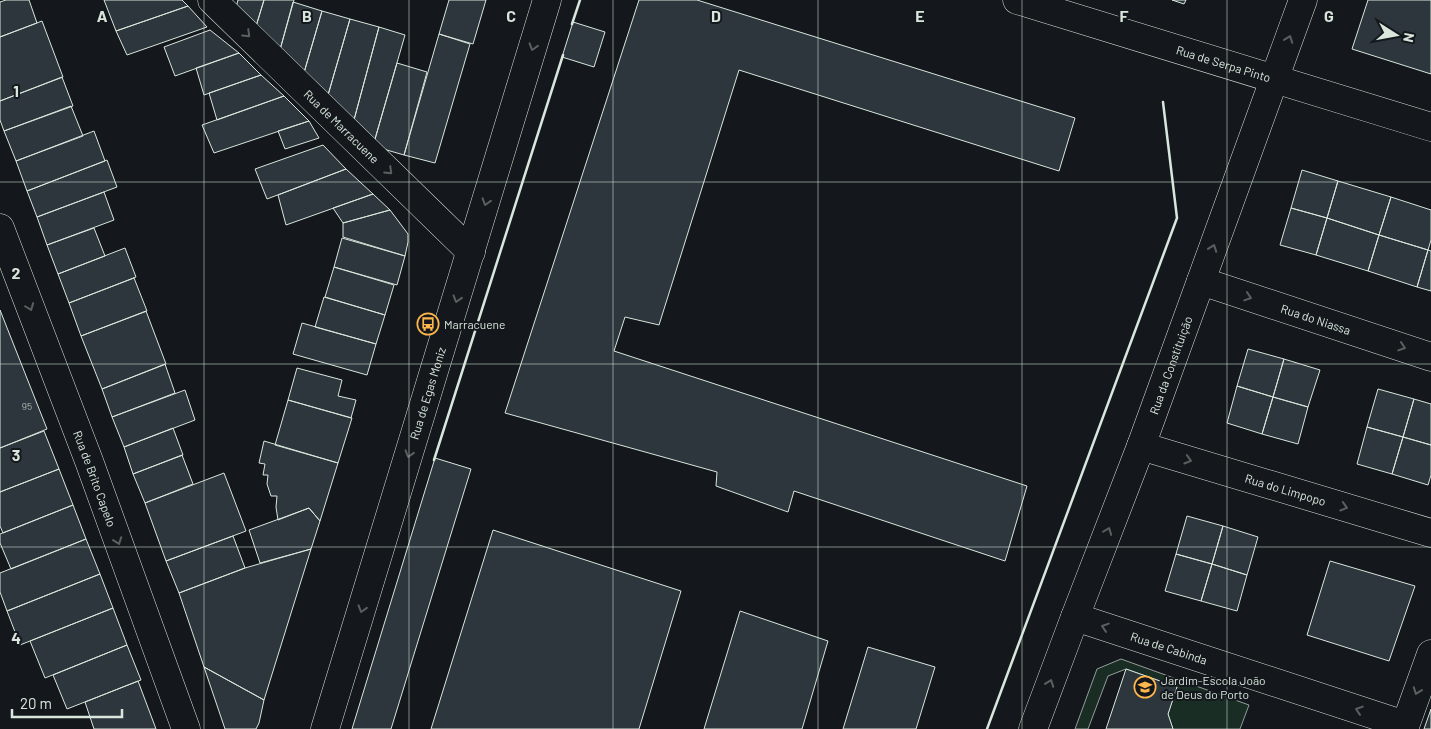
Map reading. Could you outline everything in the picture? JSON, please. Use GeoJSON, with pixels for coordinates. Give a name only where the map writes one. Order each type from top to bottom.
{"type":"FeatureCollection","features":[{"type":"Feature","properties":{"kind":"street","name":"Rua de Marracuene"},"geometry":{"type":"LineString","coordinates":[[212,0],[471,252]]}},
{"type":"Feature","properties":{"kind":"street","name":"Rua de Egas Moniz"},"geometry":{"type":"LineString","coordinates":[[325,729],[547,0]]}},
{"type":"Feature","properties":{"kind":"street","name":"Rua de Serpa Pinto"},"geometry":{"type":"LineString","coordinates":[[1017,0],[1431,127]]}},
{"type":"Feature","properties":{"kind":"street","name":"Rua da Constituição"},"geometry":{"type":"LineString","coordinates":[[1033,729],[1141,446],[1303,0]]}},
{"type":"Feature","properties":{"kind":"street","name":"Rua de Brito Capelo"},"geometry":{"type":"LineString","coordinates":[[0,228],[89,461],[186,729]]}},
{"type":"Feature","properties":{"kind":"street","name":"Rua do Niassa"},"geometry":{"type":"LineString","coordinates":[[1201,281],[1431,356]]}},
{"type":"Feature","properties":{"kind":"street","name":"Rua do Limpopo"},"geometry":{"type":"LineString","coordinates":[[1141,446],[1431,533]]}},
{"type":"Feature","properties":{"kind":"street","name":"Rua de Cabinda"},"geometry":{"type":"LineString","coordinates":[[1075,617],[1404,727]]}},
{"type":"Feature","properties":{"kind":"street"},"geometry":{"type":"LineString","coordinates":[[1404,727],[1431,654]]}},
{"type":"Feature","properties":{"kind":"green space"},"geometry":{"type":"Polygon","coordinates":[[[1121,659],[1249,705],[1240,729],[1173,729],[1168,714],[1177,687],[1126,669],[1108,676],[1088,729],[1075,729],[1097,669],[1121,659]]]}},
{"type":"Feature","properties":{"kind":"building"},"geometry":{"type":"Polygon","coordinates":[[[6,0],[29,0],[37,23],[0,37],[0,2],[6,0]]]}},
{"type":"Feature","properties":{"kind":"building"},"geometry":{"type":"Polygon","coordinates":[[[104,0],[182,0],[188,6],[116,31],[104,0]]]}},
{"type":"Feature","properties":{"kind":"building"},"geometry":{"type":"Polygon","coordinates":[[[238,0],[264,0],[254,33],[235,11],[238,0]]]}},
{"type":"Feature","properties":{"kind":"building"},"geometry":{"type":"Polygon","coordinates":[[[264,0],[294,0],[278,57],[254,33],[264,0]]]}},
{"type":"Feature","properties":{"kind":"building"},"geometry":{"type":"Polygon","coordinates":[[[449,0],[486,0],[473,44],[439,34],[449,0]]]}},
{"type":"Feature","properties":{"kind":"building"},"geometry":{"type":"Polygon","coordinates":[[[639,0],[697,0],[1075,118],[1059,171],[739,70],[659,325],[625,317],[614,351],[1027,486],[1005,561],[794,491],[788,512],[716,486],[717,472],[505,413],[639,0]]]}},
{"type":"Feature","properties":{"kind":"building"},"geometry":{"type":"Polygon","coordinates":[[[1172,0],[1186,0],[1184,4],[1172,0]]]}},
{"type":"Feature","properties":{"kind":"building"},"geometry":{"type":"Polygon","coordinates":[[[1368,0],[1431,0],[1431,74],[1352,49],[1368,0]]]}},
{"type":"Feature","properties":{"kind":"building"},"geometry":{"type":"Polygon","coordinates":[[[293,2],[322,11],[301,83],[278,57],[293,2]]]}},
{"type":"Feature","properties":{"kind":"building"},"geometry":{"type":"Polygon","coordinates":[[[188,6],[207,27],[127,55],[116,31],[188,6]]]}},
{"type":"Feature","properties":{"kind":"building"},"geometry":{"type":"Polygon","coordinates":[[[322,11],[350,19],[326,102],[301,83],[322,11]]]}},
{"type":"Feature","properties":{"kind":"building"},"geometry":{"type":"Polygon","coordinates":[[[350,19],[379,27],[351,131],[326,102],[350,19]]]}},
{"type":"Feature","properties":{"kind":"building"},"geometry":{"type":"Polygon","coordinates":[[[42,21],[63,77],[0,101],[0,37],[42,21]]]}},
{"type":"Feature","properties":{"kind":"building"},"geometry":{"type":"Polygon","coordinates":[[[573,22],[605,32],[594,67],[562,57],[573,22]]]}},
{"type":"Feature","properties":{"kind":"building"},"geometry":{"type":"Polygon","coordinates":[[[379,27],[405,35],[373,146],[351,131],[379,27]]]}},
{"type":"Feature","properties":{"kind":"building"},"geometry":{"type":"Polygon","coordinates":[[[210,30],[239,53],[175,76],[164,47],[210,30]]]}},
{"type":"Feature","properties":{"kind":"building"},"geometry":{"type":"Polygon","coordinates":[[[439,34],[470,44],[435,163],[404,155],[439,34]]]}},
{"type":"Feature","properties":{"kind":"building"},"geometry":{"type":"Polygon","coordinates":[[[239,53],[261,75],[204,95],[196,68],[239,53]]]}},
{"type":"Feature","properties":{"kind":"building"},"geometry":{"type":"Polygon","coordinates":[[[397,63],[427,72],[404,155],[373,146],[397,63]]]}},
{"type":"Feature","properties":{"kind":"building"},"geometry":{"type":"Polygon","coordinates":[[[261,75],[284,96],[217,120],[209,93],[261,75]]]}},
{"type":"Feature","properties":{"kind":"building"},"geometry":{"type":"Polygon","coordinates":[[[62,77],[73,106],[4,131],[0,120],[0,101],[62,77]]]}},
{"type":"Feature","properties":{"kind":"building"},"geometry":{"type":"Polygon","coordinates":[[[284,96],[309,121],[214,153],[202,125],[284,96]]]}},
{"type":"Feature","properties":{"kind":"building"},"geometry":{"type":"Polygon","coordinates":[[[71,106],[83,136],[16,161],[4,131],[71,106]]]}},
{"type":"Feature","properties":{"kind":"building"},"geometry":{"type":"Polygon","coordinates":[[[309,121],[319,138],[285,149],[278,131],[309,121]]]}},
{"type":"Feature","properties":{"kind":"building"},"geometry":{"type":"Polygon","coordinates":[[[94,131],[105,161],[27,191],[16,161],[94,131]]]}},
{"type":"Feature","properties":{"kind":"building"},"geometry":{"type":"Polygon","coordinates":[[[323,145],[346,169],[267,199],[255,169],[323,145]]]}},
{"type":"Feature","properties":{"kind":"building"},"geometry":{"type":"Polygon","coordinates":[[[107,160],[117,187],[37,217],[27,191],[107,160]]]}},
{"type":"Feature","properties":{"kind":"building"},"geometry":{"type":"Polygon","coordinates":[[[346,169],[373,194],[286,225],[278,195],[346,169]]]}},
{"type":"Feature","properties":{"kind":"building"},"geometry":{"type":"Polygon","coordinates":[[[1302,170],[1338,181],[1327,218],[1291,208],[1302,170]]]}},
{"type":"Feature","properties":{"kind":"building"},"geometry":{"type":"Polygon","coordinates":[[[1338,181],[1391,197],[1379,235],[1327,218],[1338,181]]]}},
{"type":"Feature","properties":{"kind":"building"},"geometry":{"type":"Polygon","coordinates":[[[104,192],[114,220],[47,245],[37,217],[104,192]]]}},
{"type":"Feature","properties":{"kind":"building"},"geometry":{"type":"Polygon","coordinates":[[[373,194],[390,210],[343,223],[333,208],[373,194]]]}},
{"type":"Feature","properties":{"kind":"building"},"geometry":{"type":"Polygon","coordinates":[[[1391,197],[1431,210],[1431,240],[1428,250],[1379,235],[1391,197]]]}},
{"type":"Feature","properties":{"kind":"building"},"geometry":{"type":"Polygon","coordinates":[[[1291,208],[1327,218],[1316,255],[1280,245],[1291,208]]]}},
{"type":"Feature","properties":{"kind":"building"},"geometry":{"type":"Polygon","coordinates":[[[390,210],[408,234],[405,256],[343,237],[343,223],[390,210]]]}},
{"type":"Feature","properties":{"kind":"building"},"geometry":{"type":"Polygon","coordinates":[[[1327,218],[1379,235],[1368,271],[1316,255],[1327,218]]]}},
{"type":"Feature","properties":{"kind":"building"},"geometry":{"type":"Polygon","coordinates":[[[94,228],[105,256],[58,274],[47,245],[94,228]]]}},
{"type":"Feature","properties":{"kind":"building"},"geometry":{"type":"Polygon","coordinates":[[[1379,235],[1428,250],[1417,287],[1368,271],[1379,235]]]}},
{"type":"Feature","properties":{"kind":"building"},"geometry":{"type":"Polygon","coordinates":[[[342,238],[405,256],[397,285],[334,267],[342,238]]]}},
{"type":"Feature","properties":{"kind":"building"},"geometry":{"type":"Polygon","coordinates":[[[125,248],[136,277],[69,303],[58,274],[125,248]]]}},
{"type":"Feature","properties":{"kind":"building"},"geometry":{"type":"Polygon","coordinates":[[[1428,250],[1431,251],[1431,291],[1417,287],[1428,250]]]}},
{"type":"Feature","properties":{"kind":"building"},"geometry":{"type":"Polygon","coordinates":[[[334,267],[394,285],[385,315],[325,297],[334,267]]]}},
{"type":"Feature","properties":{"kind":"building"},"geometry":{"type":"Polygon","coordinates":[[[134,278],[147,311],[81,336],[69,303],[134,278]]]}},
{"type":"Feature","properties":{"kind":"building"},"geometry":{"type":"Polygon","coordinates":[[[324,297],[385,315],[376,344],[315,327],[324,297]]]}},
{"type":"Feature","properties":{"kind":"building"},"geometry":{"type":"Polygon","coordinates":[[[0,310],[47,429],[0,448],[0,310]]]}},
{"type":"Feature","properties":{"kind":"building"},"geometry":{"type":"Polygon","coordinates":[[[146,311],[166,364],[102,389],[81,336],[146,311]]]}},
{"type":"Feature","properties":{"kind":"building"},"geometry":{"type":"Polygon","coordinates":[[[302,323],[376,344],[367,375],[293,354],[302,323]]]}},
{"type":"Feature","properties":{"kind":"building"},"geometry":{"type":"Polygon","coordinates":[[[1248,349],[1284,359],[1273,397],[1237,386],[1248,349]]]}},
{"type":"Feature","properties":{"kind":"building"},"geometry":{"type":"Polygon","coordinates":[[[1284,359],[1320,370],[1308,407],[1273,397],[1284,359]]]}},
{"type":"Feature","properties":{"kind":"building"},"geometry":{"type":"Polygon","coordinates":[[[165,364],[175,393],[112,417],[102,389],[165,364]]]}},
{"type":"Feature","properties":{"kind":"building"},"geometry":{"type":"Polygon","coordinates":[[[297,368],[342,380],[338,396],[356,400],[351,418],[288,400],[297,368]]]}},
{"type":"Feature","properties":{"kind":"building"},"geometry":{"type":"Polygon","coordinates":[[[1237,386],[1273,397],[1262,434],[1227,423],[1237,386]]]}},
{"type":"Feature","properties":{"kind":"building"},"geometry":{"type":"Polygon","coordinates":[[[1378,389],[1414,399],[1403,437],[1367,427],[1378,389]]]}},
{"type":"Feature","properties":{"kind":"building"},"geometry":{"type":"Polygon","coordinates":[[[185,390],[195,420],[124,447],[112,417],[185,390]]]}},
{"type":"Feature","properties":{"kind":"building"},"geometry":{"type":"Polygon","coordinates":[[[1273,397],[1308,407],[1298,444],[1262,434],[1273,397]]]}},
{"type":"Feature","properties":{"kind":"building"},"geometry":{"type":"Polygon","coordinates":[[[1414,399],[1431,404],[1431,445],[1403,437],[1414,399]]]}},
{"type":"Feature","properties":{"kind":"building"},"geometry":{"type":"Polygon","coordinates":[[[288,400],[352,418],[338,463],[275,445],[288,400]]]}},
{"type":"Feature","properties":{"kind":"building"},"geometry":{"type":"Polygon","coordinates":[[[1367,427],[1403,437],[1392,474],[1357,464],[1367,427]]]}},
{"type":"Feature","properties":{"kind":"building"},"geometry":{"type":"Polygon","coordinates":[[[173,428],[183,455],[133,474],[124,447],[173,428]]]}},
{"type":"Feature","properties":{"kind":"building"},"geometry":{"type":"Polygon","coordinates":[[[44,431],[59,469],[0,492],[0,448],[44,431]]]}},
{"type":"Feature","properties":{"kind":"building"},"geometry":{"type":"Polygon","coordinates":[[[1403,437],[1431,445],[1431,475],[1428,485],[1392,474],[1403,437]]]}},
{"type":"Feature","properties":{"kind":"building"},"geometry":{"type":"Polygon","coordinates":[[[264,441],[338,463],[320,521],[309,508],[278,520],[277,496],[271,496],[267,484],[268,475],[263,475],[265,464],[259,463],[264,441]]]}},
{"type":"Feature","properties":{"kind":"building"},"geometry":{"type":"Polygon","coordinates":[[[182,455],[193,484],[145,503],[133,474],[182,455]]]}},
{"type":"Feature","properties":{"kind":"building"},"geometry":{"type":"Polygon","coordinates":[[[435,458],[471,469],[391,729],[352,729],[435,458]]]}},
{"type":"Feature","properties":{"kind":"building"},"geometry":{"type":"Polygon","coordinates":[[[59,469],[73,505],[3,533],[0,526],[0,492],[59,469]]]}},
{"type":"Feature","properties":{"kind":"building"},"geometry":{"type":"Polygon","coordinates":[[[224,473],[246,531],[166,561],[145,503],[224,473]]]}},
{"type":"Feature","properties":{"kind":"building"},"geometry":{"type":"Polygon","coordinates":[[[73,505],[86,539],[11,569],[0,543],[0,534],[73,505]]]}},
{"type":"Feature","properties":{"kind":"building"},"geometry":{"type":"Polygon","coordinates":[[[309,508],[320,521],[311,549],[260,563],[249,530],[309,508]]]}},
{"type":"Feature","properties":{"kind":"building"},"geometry":{"type":"Polygon","coordinates":[[[1187,516],[1223,526],[1212,564],[1176,554],[1187,516]]]}},
{"type":"Feature","properties":{"kind":"building"},"geometry":{"type":"Polygon","coordinates":[[[1223,526],[1258,537],[1247,575],[1212,564],[1223,526]]]}},
{"type":"Feature","properties":{"kind":"building"},"geometry":{"type":"Polygon","coordinates":[[[493,530],[681,591],[639,729],[431,729],[493,530]]]}},
{"type":"Feature","properties":{"kind":"building"},"geometry":{"type":"Polygon","coordinates":[[[233,536],[245,568],[179,593],[166,561],[233,536]]]}},
{"type":"Feature","properties":{"kind":"building"},"geometry":{"type":"Polygon","coordinates":[[[86,539],[100,574],[7,611],[0,592],[0,573],[86,539]]]}},
{"type":"Feature","properties":{"kind":"building"},"geometry":{"type":"Polygon","coordinates":[[[311,549],[264,700],[204,667],[179,593],[245,568],[311,549]]]}},
{"type":"Feature","properties":{"kind":"building"},"geometry":{"type":"Polygon","coordinates":[[[1176,554],[1212,564],[1201,601],[1165,591],[1176,554]]]}},
{"type":"Feature","properties":{"kind":"building"},"geometry":{"type":"Polygon","coordinates":[[[1330,561],[1415,586],[1389,661],[1307,635],[1330,561]]]}},
{"type":"Feature","properties":{"kind":"building"},"geometry":{"type":"Polygon","coordinates":[[[1212,564],[1247,575],[1237,611],[1201,601],[1212,564]]]}},
{"type":"Feature","properties":{"kind":"building"},"geometry":{"type":"Polygon","coordinates":[[[100,574],[113,608],[20,645],[7,611],[100,574]]]}},
{"type":"Feature","properties":{"kind":"building"},"geometry":{"type":"Polygon","coordinates":[[[113,608],[127,645],[45,678],[30,641],[113,608]]]}},
{"type":"Feature","properties":{"kind":"building"},"geometry":{"type":"Polygon","coordinates":[[[740,611],[828,641],[802,729],[704,729],[740,611]]]}},
{"type":"Feature","properties":{"kind":"building"},"geometry":{"type":"Polygon","coordinates":[[[127,645],[141,680],[67,709],[53,675],[127,645]]]}},
{"type":"Feature","properties":{"kind":"building"},"geometry":{"type":"Polygon","coordinates":[[[868,647],[935,667],[916,729],[843,729],[868,647]]]}},
{"type":"Feature","properties":{"kind":"building"},"geometry":{"type":"Polygon","coordinates":[[[204,667],[264,700],[256,729],[225,729],[204,667]]]}},
{"type":"Feature","properties":{"kind":"building"},"geometry":{"type":"Polygon","coordinates":[[[1126,669],[1177,687],[1168,714],[1173,729],[1106,729],[1126,669]]]}},
{"type":"Feature","properties":{"kind":"building"},"geometry":{"type":"Polygon","coordinates":[[[138,681],[156,729],[94,729],[85,702],[138,681]]]}},
{"type":"Feature","properties":{"kind":"building"},"geometry":{"type":"Polygon","coordinates":[[[1431,709],[1431,729],[1424,729],[1431,709]]]}},
{"type":"Feature","properties":{"kind":"wall"},"geometry":{"type":"LineString","coordinates":[[572,24],[580,0]]}},
{"type":"Feature","properties":{"kind":"wall"},"geometry":{"type":"LineString","coordinates":[[434,460],[563,55]]}},
{"type":"Feature","properties":{"kind":"wall"},"geometry":{"type":"LineString","coordinates":[[987,729],[1177,218],[1163,102]]}},
{"type":"Feature","properties":{"kind":"place","name":"Marracuene"},"geometry":{"type":"Point","coordinates":[428,324]}},
{"type":"Feature","properties":{"kind":"place","name":"Jardim-Escola João de Deus do Porto"},"geometry":{"type":"Point","coordinates":[1145,687]}}]}
